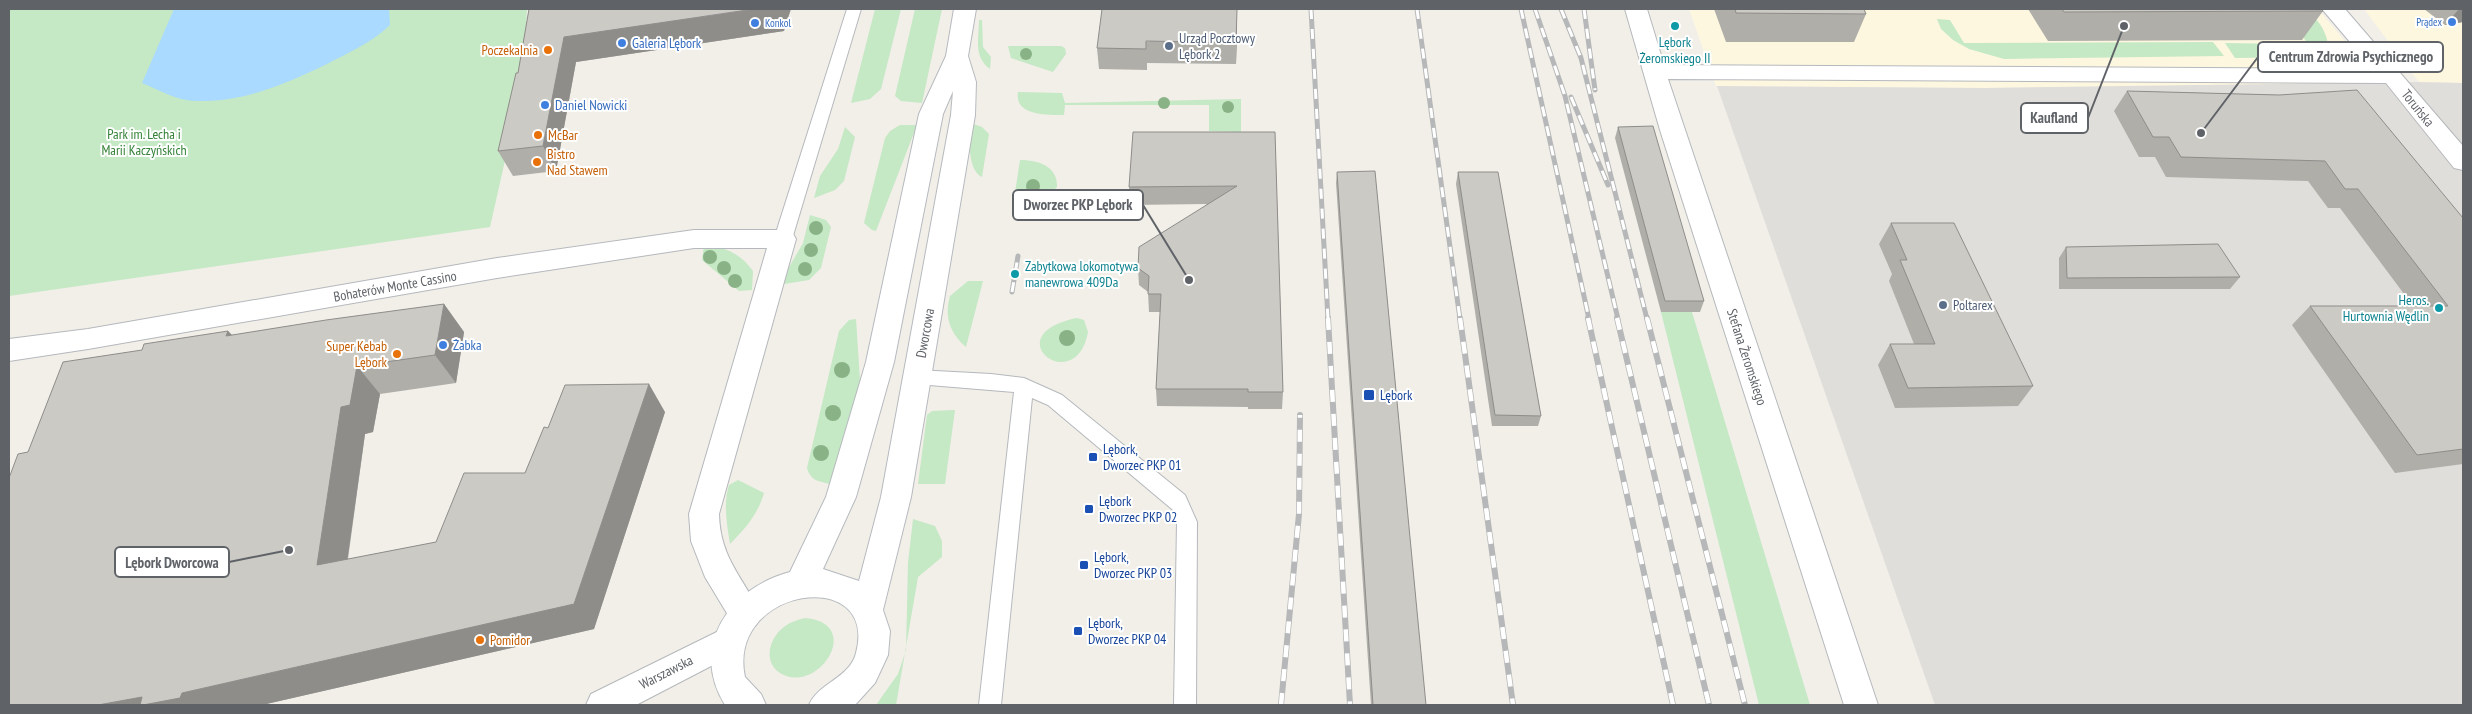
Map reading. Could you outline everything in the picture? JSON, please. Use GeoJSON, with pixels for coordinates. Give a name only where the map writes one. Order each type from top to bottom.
{"type":"FeatureCollection","features":[{"type":"Feature","properties":{"kind":"street","name":"Dworcowa"},"geometry":{"type":"LineString","coordinates":[[802,583],[841,497],[880,362],[930,114],[957,56],[965,9]]}},
{"type":"Feature","properties":{"kind":"street","name":"Stefana Żeromskiego"},"geometry":{"type":"LineString","coordinates":[[1636,9],[1672,130],[1861,705]]}},
{"type":"Feature","properties":{"kind":"street","name":"Toruńska"},"geometry":{"type":"LineString","coordinates":[[2333,9],[2392,76],[2463,162]]}},
{"type":"Feature","properties":{"kind":"street","name":"Dworcowa"},"geometry":{"type":"LineString","coordinates":[[868,608],[892,514],[963,115],[965,82],[957,56]]}},
{"type":"Feature","properties":{"kind":"street"},"geometry":{"type":"LineString","coordinates":[[1656,72],[2392,76]]}},
{"type":"Feature","properties":{"kind":"street","name":"Bohaterów Monte Cassino"},"geometry":{"type":"LineString","coordinates":[[9,350],[88,339],[546,260],[694,239],[783,239]]}},
{"type":"Feature","properties":{"kind":"street"},"geometry":{"type":"LineString","coordinates":[[741,704],[730,684],[725,663],[737,628],[726,588],[709,550],[703,528],[704,514],[783,239]]}},
{"type":"Feature","properties":{"kind":"street","name":"Warszawska"},"geometry":{"type":"LineString","coordinates":[[603,705],[737,628],[761,599],[781,588],[802,583],[828,583],[851,592],[868,608]]}},
{"type":"Feature","properties":{"kind":"street"},"geometry":{"type":"LineString","coordinates":[[831,704],[853,686],[869,660],[874,647],[874,627],[868,608]]}},
{"type":"Feature","properties":{"kind":"lane"},"geometry":{"type":"LineString","coordinates":[[783,239],[854,9]]}},
{"type":"Feature","properties":{"kind":"lane"},"geometry":{"type":"LineString","coordinates":[[917,377],[991,381],[1024,386],[1055,400],[1182,506],[1186,522],[1185,705]]}},
{"type":"Feature","properties":{"kind":"lane"},"geometry":{"type":"LineString","coordinates":[[990,705],[1024,386]]}},
{"type":"Feature","properties":{"kind":"shaded area"},"geometry":{"type":"Polygon","coordinates":[[[1689,9],[2318,9],[2364,64],[2375,84],[1983,88],[1716,86],[1689,9]]]}},
{"type":"Feature","properties":{"kind":"shaded area"},"geometry":{"type":"Polygon","coordinates":[[[2364,9],[2463,9],[2463,83],[2419,82],[2364,9]]]}},
{"type":"Feature","properties":{"kind":"shaded area"},"geometry":{"type":"Polygon","coordinates":[[[2463,83],[2463,705],[1935,705],[1717,86],[1983,88],[2463,83]]]}},
{"type":"Feature","properties":{"kind":"green space"},"geometry":{"type":"Polygon","coordinates":[[[2300,8],[2307,11],[2323,29],[2328,45],[2320,51],[2309,53],[2300,42],[2306,41],[2282,9],[2300,8]]]}},
{"type":"Feature","properties":{"kind":"green space","name":"Park im. Lecha i Marii Kaczyńskich"},"geometry":{"type":"Polygon","coordinates":[[[9,9],[527,9],[522,85],[490,227],[9,296],[9,9]]]}},
{"type":"Feature","properties":{"kind":"green space"},"geometry":{"type":"Polygon","coordinates":[[[875,9],[901,9],[881,89],[870,99],[851,103],[875,9]]]}},
{"type":"Feature","properties":{"kind":"green space"},"geometry":{"type":"Polygon","coordinates":[[[915,9],[942,9],[922,103],[901,101],[895,96],[915,9]]]}},
{"type":"Feature","properties":{"kind":"green space"},"geometry":{"type":"Polygon","coordinates":[[[1937,19],[1950,20],[1964,43],[2213,42],[2224,56],[2004,59],[1969,49],[1953,40],[1941,29],[1937,19]]]}},
{"type":"Feature","properties":{"kind":"green space"},"geometry":{"type":"Polygon","coordinates":[[[979,20],[982,20],[983,47],[991,57],[990,69],[981,59],[979,53],[979,20]]]}},
{"type":"Feature","properties":{"kind":"green space"},"geometry":{"type":"Polygon","coordinates":[[[2225,43],[2293,44],[2302,57],[2235,58],[2225,43]]]}},
{"type":"Feature","properties":{"kind":"green space"},"geometry":{"type":"Polygon","coordinates":[[[1008,46],[1061,46],[1065,48],[1066,54],[1053,72],[1011,58],[1008,46]]]}},
{"type":"Feature","properties":{"kind":"green space"},"geometry":{"type":"Polygon","coordinates":[[[1018,92],[1062,93],[1065,103],[1241,99],[1241,132],[1209,131],[1209,105],[1065,105],[1064,115],[1050,115],[1027,110],[1021,106],[1018,100],[1018,92]]]}},
{"type":"Feature","properties":{"kind":"green space"},"geometry":{"type":"Polygon","coordinates":[[[971,123],[982,127],[989,134],[982,177],[977,173],[971,161],[971,123]]]}},
{"type":"Feature","properties":{"kind":"green space"},"geometry":{"type":"Polygon","coordinates":[[[900,125],[917,125],[876,231],[864,223],[885,138],[890,131],[900,125]]]}},
{"type":"Feature","properties":{"kind":"green space"},"geometry":{"type":"Polygon","coordinates":[[[845,127],[855,137],[844,181],[835,190],[814,198],[820,176],[838,149],[845,127]]]}},
{"type":"Feature","properties":{"kind":"green space"},"geometry":{"type":"Polygon","coordinates":[[[1020,160],[1034,161],[1046,166],[1054,174],[1057,187],[1037,207],[1012,212],[1020,160]]]}},
{"type":"Feature","properties":{"kind":"green space"},"geometry":{"type":"Polygon","coordinates":[[[810,215],[826,220],[831,227],[821,268],[809,280],[784,284],[788,269],[803,243],[810,215]]]}},
{"type":"Feature","properties":{"kind":"green space"},"geometry":{"type":"Polygon","coordinates":[[[704,245],[725,249],[743,260],[753,271],[752,290],[739,291],[702,260],[704,245]]]}},
{"type":"Feature","properties":{"kind":"green space"},"geometry":{"type":"Polygon","coordinates":[[[968,281],[983,281],[966,347],[952,330],[948,318],[948,304],[950,296],[968,281]]]}},
{"type":"Feature","properties":{"kind":"green space"},"geometry":{"type":"Polygon","coordinates":[[[1661,312],[1692,312],[1810,705],[1759,705],[1661,312]]]}},
{"type":"Feature","properties":{"kind":"green space"},"geometry":{"type":"Polygon","coordinates":[[[1077,318],[1084,320],[1088,332],[1081,351],[1069,360],[1057,361],[1046,356],[1040,348],[1042,337],[1053,326],[1077,318]]]}},
{"type":"Feature","properties":{"kind":"green space"},"geometry":{"type":"Polygon","coordinates":[[[856,319],[860,380],[852,415],[830,484],[813,478],[807,468],[839,331],[849,320],[856,319]]]}},
{"type":"Feature","properties":{"kind":"green space"},"geometry":{"type":"Polygon","coordinates":[[[955,410],[945,484],[918,484],[927,415],[932,411],[955,410]]]}},
{"type":"Feature","properties":{"kind":"green space"},"geometry":{"type":"Polygon","coordinates":[[[738,480],[764,493],[750,521],[730,544],[726,499],[729,485],[738,480]]]}},
{"type":"Feature","properties":{"kind":"green space"},"geometry":{"type":"Polygon","coordinates":[[[913,519],[935,526],[942,541],[942,557],[918,577],[906,646],[908,563],[913,519]]]}},
{"type":"Feature","properties":{"kind":"green space"},"geometry":{"type":"Polygon","coordinates":[[[805,618],[823,623],[832,632],[833,644],[829,656],[820,667],[808,675],[794,677],[780,673],[771,662],[770,649],[772,643],[779,631],[786,625],[805,618]]]}},
{"type":"Feature","properties":{"kind":"green space"},"geometry":{"type":"Polygon","coordinates":[[[905,653],[896,705],[876,705],[898,674],[905,653]]]}},
{"type":"Feature","properties":{"kind":"water"},"geometry":{"type":"Polygon","coordinates":[[[174,9],[389,9],[390,25],[351,52],[263,91],[230,99],[189,101],[169,95],[142,83],[174,9]]]}},
{"type":"Feature","properties":{"kind":"building"},"geometry":{"type":"Polygon","coordinates":[[[529,9],[754,9],[564,37],[543,146],[498,151],[516,73],[518,73],[529,9]]]}},
{"type":"Feature","properties":{"kind":"building"},"geometry":{"type":"Polygon","coordinates":[[[1102,9],[1237,9],[1236,43],[1146,41],[1146,49],[1097,48],[1102,9]]]}},
{"type":"Feature","properties":{"kind":"building"},"geometry":{"type":"Polygon","coordinates":[[[1735,9],[1864,9],[1866,14],[1736,13],[1735,9]]]}},
{"type":"Feature","properties":{"kind":"building"},"geometry":{"type":"Polygon","coordinates":[[[2062,9],[2321,9],[2323,11],[2064,12],[2062,9]]]}},
{"type":"Feature","properties":{"kind":"building"},"geometry":{"type":"Polygon","coordinates":[[[2357,90],[2463,218],[2463,449],[2417,455],[2310,306],[2448,306],[2358,189],[2345,189],[2325,161],[2181,157],[2169,137],[2153,137],[2127,91],[2279,95],[2357,90]]]}},
{"type":"Feature","properties":{"kind":"building"},"geometry":{"type":"Polygon","coordinates":[[[1653,126],[1704,301],[1665,301],[1618,127],[1653,126]]]}},
{"type":"Feature","properties":{"kind":"building"},"geometry":{"type":"Polygon","coordinates":[[[1133,132],[1275,132],[1283,392],[1248,392],[1248,389],[1156,389],[1161,294],[1148,294],[1149,276],[1138,268],[1139,247],[1237,186],[1129,187],[1133,132]]]}},
{"type":"Feature","properties":{"kind":"building"},"geometry":{"type":"Polygon","coordinates":[[[1375,171],[1426,705],[1373,705],[1337,172],[1375,171]]]}},
{"type":"Feature","properties":{"kind":"building"},"geometry":{"type":"Polygon","coordinates":[[[1458,172],[1498,172],[1541,416],[1495,415],[1458,172]]]}},
{"type":"Feature","properties":{"kind":"building"},"geometry":{"type":"Polygon","coordinates":[[[1891,223],[1954,223],[2033,386],[1908,388],[1890,344],[1935,344],[1900,260],[1907,260],[1891,223]]]}},
{"type":"Feature","properties":{"kind":"building"},"geometry":{"type":"Polygon","coordinates":[[[2218,244],[2240,277],[2067,278],[2066,247],[2218,244]]]}},
{"type":"Feature","properties":{"kind":"building"},"geometry":{"type":"Polygon","coordinates":[[[444,304],[435,355],[357,366],[350,405],[341,407],[317,565],[436,542],[464,473],[525,473],[544,427],[548,428],[565,385],[649,384],[574,604],[182,693],[180,698],[143,705],[140,705],[142,697],[98,705],[9,705],[9,478],[18,454],[28,452],[63,362],[142,350],[144,344],[228,331],[226,336],[444,304]]]}},
{"type":"Feature","properties":{"kind":"railway"},"geometry":{"type":"LineString","coordinates":[[1311,9],[1328,319]]}},
{"type":"Feature","properties":{"kind":"railway"},"geometry":{"type":"LineString","coordinates":[[1417,9],[1460,319]]}},
{"type":"Feature","properties":{"kind":"railway"},"geometry":{"type":"LineString","coordinates":[[1521,9],[1589,319]]}},
{"type":"Feature","properties":{"kind":"railway"},"geometry":{"type":"LineString","coordinates":[[1535,9],[1565,96],[1618,319]]}},
{"type":"Feature","properties":{"kind":"railway"},"geometry":{"type":"LineString","coordinates":[[1561,9],[1581,58],[1647,319]]}},
{"type":"Feature","properties":{"kind":"railway"},"geometry":{"type":"LineString","coordinates":[[1584,9],[1595,90]]}},
{"type":"Feature","properties":{"kind":"railway"},"geometry":{"type":"LineString","coordinates":[[1571,97],[1608,185]]}},
{"type":"Feature","properties":{"kind":"railway"},"geometry":{"type":"LineString","coordinates":[[1012,292],[1018,256]]}},
{"type":"Feature","properties":{"kind":"railway"},"geometry":{"type":"LineString","coordinates":[[1328,318],[1350,705]]}},
{"type":"Feature","properties":{"kind":"railway"},"geometry":{"type":"LineString","coordinates":[[1460,318],[1513,705]]}},
{"type":"Feature","properties":{"kind":"railway"},"geometry":{"type":"LineString","coordinates":[[1588,318],[1673,705]]}},
{"type":"Feature","properties":{"kind":"railway"},"geometry":{"type":"LineString","coordinates":[[1617,318],[1709,705]]}},
{"type":"Feature","properties":{"kind":"railway"},"geometry":{"type":"LineString","coordinates":[[1647,318],[1745,705]]}},
{"type":"Feature","properties":{"kind":"railway"},"geometry":{"type":"LineString","coordinates":[[1281,705],[1299,514],[1300,415]]}},
{"type":"Feature","properties":{"kind":"place","name":"Prądex"},"geometry":{"type":"Point","coordinates":[2452,22]}},
{"type":"Feature","properties":{"kind":"place","name":"Konkol"},"geometry":{"type":"Point","coordinates":[755,23]}},
{"type":"Feature","properties":{"kind":"place","name":"Lębork Żeromskiego II"},"geometry":{"type":"Point","coordinates":[1675,26]}},
{"type":"Feature","properties":{"kind":"place","name":"Kaufland"},"geometry":{"type":"Point","coordinates":[2124,26]}},
{"type":"Feature","properties":{"kind":"place","name":"Galeria Lębork"},"geometry":{"type":"Point","coordinates":[622,43]}},
{"type":"Feature","properties":{"kind":"place","name":"Urząd Pocztowy Lębork 2"},"geometry":{"type":"Point","coordinates":[1169,46]}},
{"type":"Feature","properties":{"kind":"place","name":"Poczekalnia"},"geometry":{"type":"Point","coordinates":[548,50]}},
{"type":"Feature","properties":{"kind":"place","name":"Daniel Nowicki"},"geometry":{"type":"Point","coordinates":[545,105]}},
{"type":"Feature","properties":{"kind":"place","name":"Centrum Zdrowia Psychicznego"},"geometry":{"type":"Point","coordinates":[2201,133]}},
{"type":"Feature","properties":{"kind":"place","name":"McBar"},"geometry":{"type":"Point","coordinates":[538,135]}},
{"type":"Feature","properties":{"kind":"place","name":"Bistro Nad Stawem"},"geometry":{"type":"Point","coordinates":[537,162]}},
{"type":"Feature","properties":{"kind":"place","name":"Zabytkowa lokomotywa manewrowa 409Da"},"geometry":{"type":"Point","coordinates":[1015,274]}},
{"type":"Feature","properties":{"kind":"place","name":"Dworzec PKP Lębork"},"geometry":{"type":"Point","coordinates":[1189,280]}},
{"type":"Feature","properties":{"kind":"place","name":"Poltarex"},"geometry":{"type":"Point","coordinates":[1943,305]}},
{"type":"Feature","properties":{"kind":"place","name":"Heros. Hurtownia Wędlin"},"geometry":{"type":"Point","coordinates":[2439,308]}},
{"type":"Feature","properties":{"kind":"place","name":"Żabka"},"geometry":{"type":"Point","coordinates":[443,345]}},
{"type":"Feature","properties":{"kind":"place","name":"Super Kebab Lębork"},"geometry":{"type":"Point","coordinates":[397,354]}},
{"type":"Feature","properties":{"kind":"place","name":"Lębork"},"geometry":{"type":"Point","coordinates":[1369,395]}},
{"type":"Feature","properties":{"kind":"place","name":"Lębork, Dworzec PKP 01"},"geometry":{"type":"Point","coordinates":[1093,457]}},
{"type":"Feature","properties":{"kind":"place","name":"Lębork Dworzec PKP 02"},"geometry":{"type":"Point","coordinates":[1089,509]}},
{"type":"Feature","properties":{"kind":"place","name":"Lębork Dworcowa"},"geometry":{"type":"Point","coordinates":[289,550]}},
{"type":"Feature","properties":{"kind":"place","name":"Lębork, Dworzec PKP 03"},"geometry":{"type":"Point","coordinates":[1084,565]}},
{"type":"Feature","properties":{"kind":"place","name":"Lębork, Dworzec PKP 04"},"geometry":{"type":"Point","coordinates":[1078,631]}},
{"type":"Feature","properties":{"kind":"place","name":"Pomidor"},"geometry":{"type":"Point","coordinates":[480,640]}}]}
